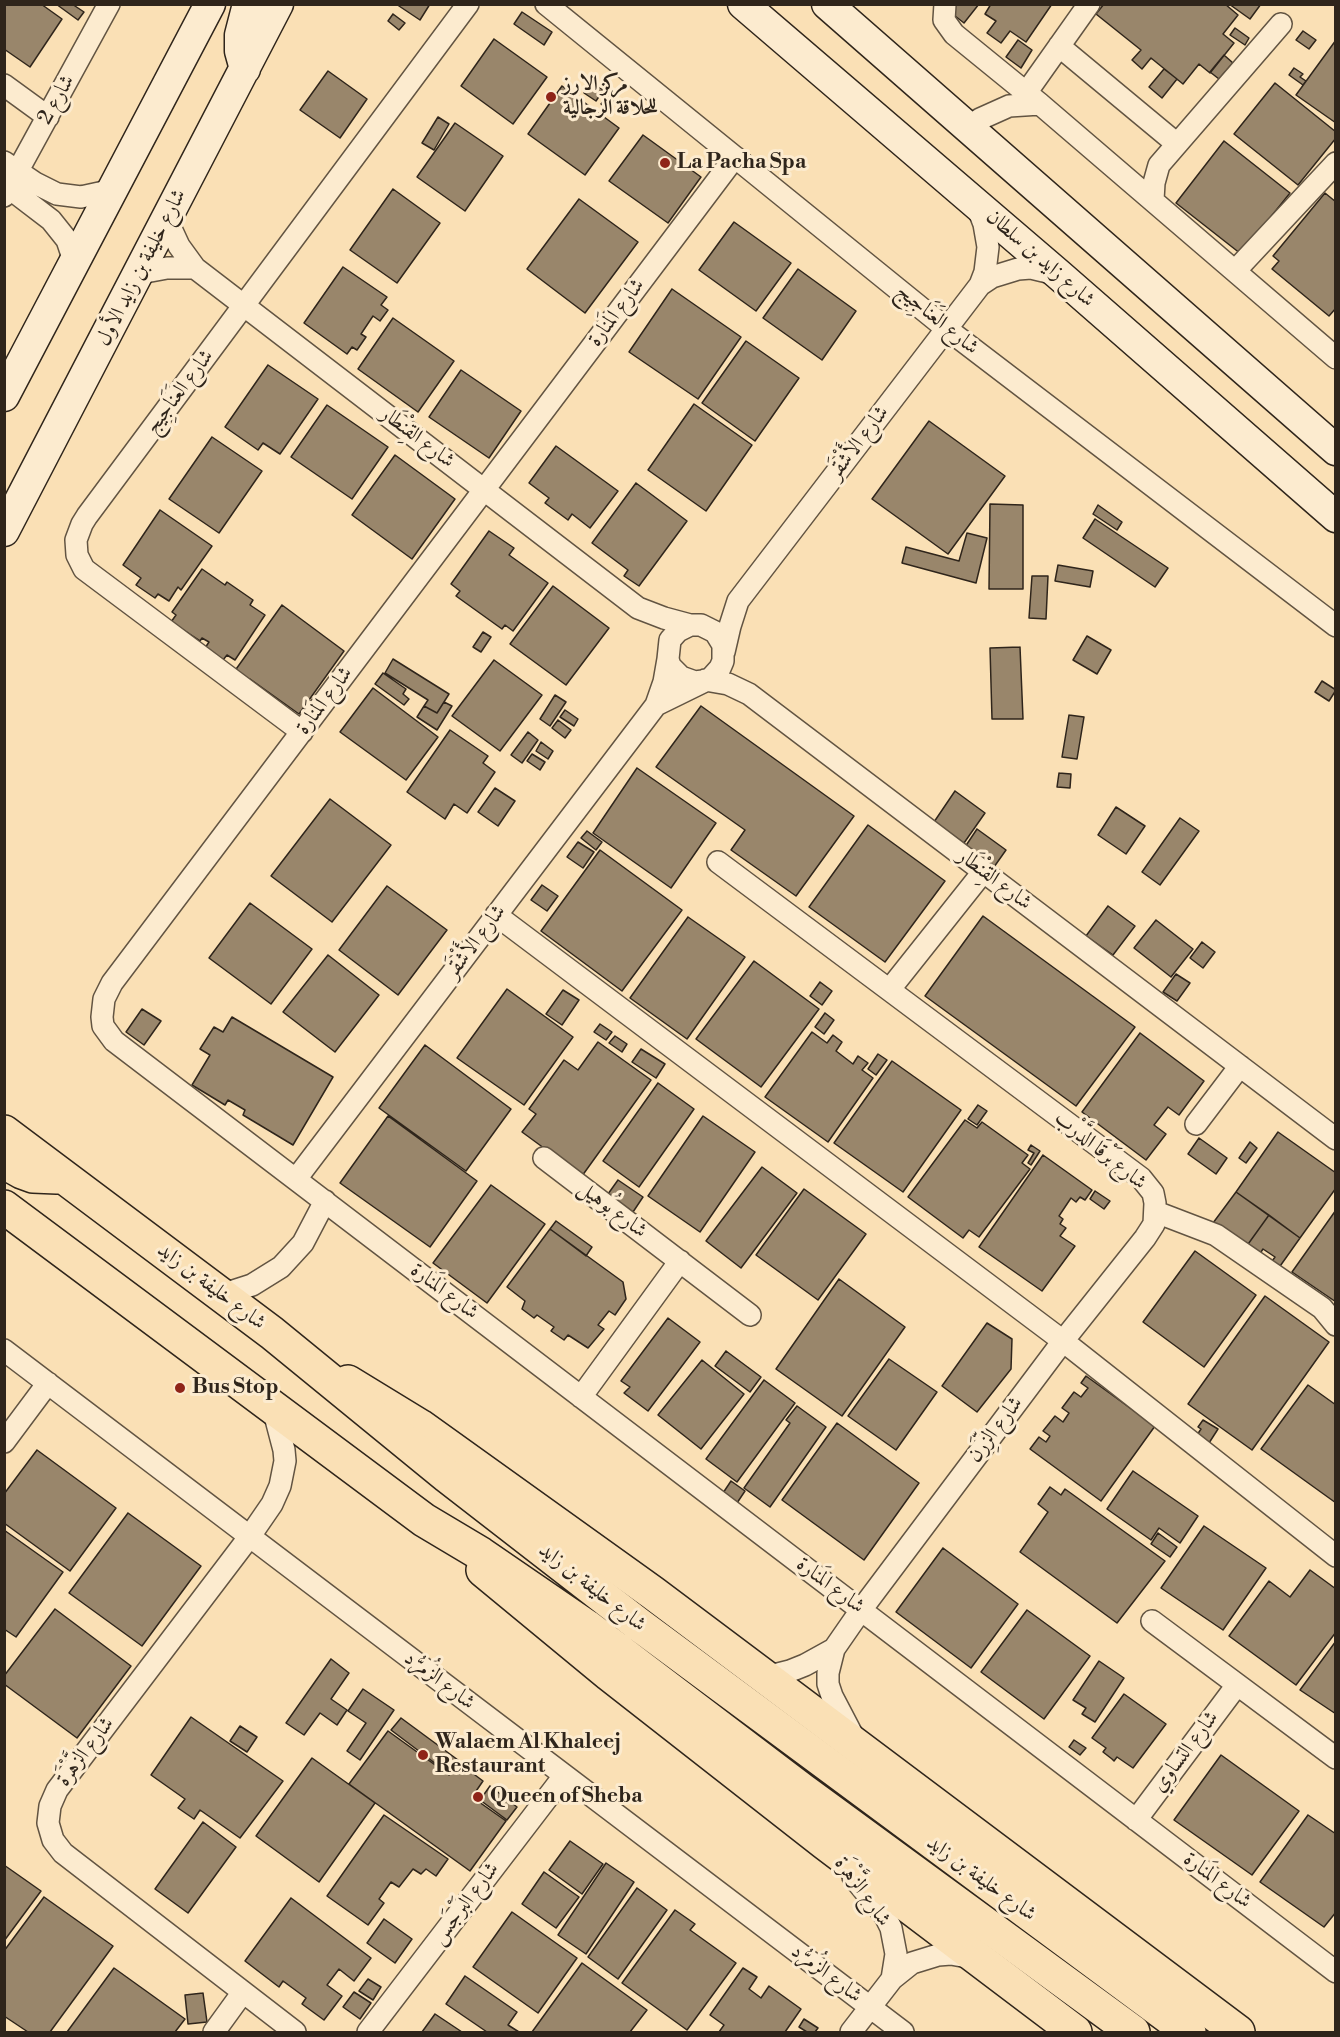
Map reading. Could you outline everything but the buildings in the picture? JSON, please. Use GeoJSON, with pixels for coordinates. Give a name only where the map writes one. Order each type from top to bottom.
{"type":"FeatureCollection","features":[{"type":"Feature","properties":{"kind":"main road"},"geometry":{"type":"LineString","coordinates":[[4,396],[116,187],[210,4]]}},
{"type":"Feature","properties":{"kind":"main road"},"geometry":{"type":"LineString","coordinates":[[245,69],[240,51],[240,34],[248,4]]}},
{"type":"Feature","properties":{"kind":"main road","name":"شارع خليفة بن زايد الأول"},"geometry":{"type":"LineString","coordinates":[[4,531],[278,4]]}},
{"type":"Feature","properties":{"kind":"main road","name":"شارع زايد بن سلطان"},"geometry":{"type":"LineString","coordinates":[[743,4],[1058,274],[1335,517]]}},
{"type":"Feature","properties":{"kind":"main road"},"geometry":{"type":"LineString","coordinates":[[827,4],[1335,450]]}},
{"type":"Feature","properties":{"kind":"main road","name":"شارع خليفة بن زايد"},"geometry":{"type":"LineString","coordinates":[[9,1141],[22,1172],[33,1176],[62,1176],[272,1333],[430,1463],[638,1624],[1188,2032]]}},
{"type":"Feature","properties":{"kind":"main road","name":"شارع خليفة بن زايد"},"geometry":{"type":"LineString","coordinates":[[4,1208],[424,1520],[527,1585],[586,1626],[811,1797],[1133,2032]]}},
{"type":"Feature","properties":{"kind":"main road"},"geometry":{"type":"LineString","coordinates":[[272,1333],[420,1426],[653,1593],[1238,2032]]}},
{"type":"Feature","properties":{"kind":"main road"},"geometry":{"type":"LineString","coordinates":[[424,1520],[577,1648],[825,1843],[1075,2032]]}},
{"type":"Feature","properties":{"kind":"street","name":"شارع 2"},"geometry":{"type":"LineString","coordinates":[[8,180],[48,117],[109,4]]}},
{"type":"Feature","properties":{"kind":"street","name":"شارع العَنَاجِيج"},"geometry":{"type":"LineString","coordinates":[[302,732],[84,569],[76,548],[78,533],[87,516],[468,4]]}},
{"type":"Feature","properties":{"kind":"street","name":"شارع العَنَاجِيج"},"geometry":{"type":"LineString","coordinates":[[546,4],[947,328],[1335,626]]}},
{"type":"Feature","properties":{"kind":"street"},"geometry":{"type":"LineString","coordinates":[[945,4],[944,20],[954,34],[1153,200],[1335,358]]}},
{"type":"Feature","properties":{"kind":"street"},"geometry":{"type":"LineString","coordinates":[[968,129],[980,119],[1033,98],[1059,46],[1089,4]]}},
{"type":"Feature","properties":{"kind":"street"},"geometry":{"type":"LineString","coordinates":[[1123,175],[1142,173],[1159,165],[1281,24]]}},
{"type":"Feature","properties":{"kind":"street"},"geometry":{"type":"LineString","coordinates":[[1059,46],[1178,144]]}},
{"type":"Feature","properties":{"kind":"street"},"geometry":{"type":"LineString","coordinates":[[4,85],[48,117]]}},
{"type":"Feature","properties":{"kind":"street","name":"شارع المَنارة"},"geometry":{"type":"LineString","coordinates":[[735,157],[112,983],[104,999],[103,1026],[114,1041],[1335,1972]]}},
{"type":"Feature","properties":{"kind":"street"},"geometry":{"type":"LineString","coordinates":[[1235,272],[1335,163]]}},
{"type":"Feature","properties":{"kind":"street"},"geometry":{"type":"LineString","coordinates":[[1153,200],[1154,183],[1159,165]]}},
{"type":"Feature","properties":{"kind":"street"},"geometry":{"type":"LineString","coordinates":[[8,180],[69,196],[93,195],[116,187]]}},
{"type":"Feature","properties":{"kind":"street"},"geometry":{"type":"LineString","coordinates":[[8,180],[51,220],[67,240],[75,264]]}},
{"type":"Feature","properties":{"kind":"street","name":"شارع الأَشْقَر"},"geometry":{"type":"LineString","coordinates":[[724,654],[738,601],[980,285],[985,272],[988,247],[984,224],[975,203]]}},
{"type":"Feature","properties":{"kind":"street","name":"شارع القِنْطَار"},"geometry":{"type":"LineString","coordinates":[[167,220],[179,246],[195,268],[244,306],[638,608],[692,625]]}},
{"type":"Feature","properties":{"kind":"street"},"geometry":{"type":"LineString","coordinates":[[140,273],[167,268],[195,268]]}},
{"type":"Feature","properties":{"kind":"street","name":"شارع الأَشْقَر"},"geometry":{"type":"LineString","coordinates":[[980,285],[1018,269],[1031,268],[1058,274]]}},
{"type":"Feature","properties":{"kind":"street","name":"شارع الأَشْقَر"},"geometry":{"type":"LineString","coordinates":[[692,625],[738,601]]}},
{"type":"Feature","properties":{"kind":"street","name":"شارع القِنْطَار"},"geometry":{"type":"LineString","coordinates":[[638,608],[668,656]]}},
{"type":"Feature","properties":{"kind":"street"},"geometry":{"type":"LineString","coordinates":[[692,625],[715,632],[723,645],[724,654],[716,673],[704,681],[695,682],[675,672],[668,656],[670,640],[674,635],[692,625]]}},
{"type":"Feature","properties":{"kind":"street","name":"شارع القِنْطَار"},"geometry":{"type":"LineString","coordinates":[[724,654],[749,694]]}},
{"type":"Feature","properties":{"kind":"street","name":"شارع الأَشْقَر"},"geometry":{"type":"LineString","coordinates":[[296,1179],[656,705],[664,682],[668,656]]}},
{"type":"Feature","properties":{"kind":"street","name":"شارع القِنْطَار"},"geometry":{"type":"LineString","coordinates":[[704,681],[728,684],[749,694],[1335,1139]]}},
{"type":"Feature","properties":{"kind":"street","name":"شارع الأَشْقَر"},"geometry":{"type":"LineString","coordinates":[[656,705],[704,681]]}},
{"type":"Feature","properties":{"kind":"street","name":"شارع بَرْقَا الدَّرْب"},"geometry":{"type":"LineString","coordinates":[[718,862],[1141,1178],[1153,1193],[1156,1212],[1216,1235],[1322,1308],[1335,1325]]}},
{"type":"Feature","properties":{"kind":"street"},"geometry":{"type":"LineString","coordinates":[[890,989],[983,872]]}},
{"type":"Feature","properties":{"kind":"street"},"geometry":{"type":"LineString","coordinates":[[496,915],[1063,1341],[1335,1556]]}},
{"type":"Feature","properties":{"kind":"street"},"geometry":{"type":"LineString","coordinates":[[1196,1124],[1240,1066]]}},
{"type":"Feature","properties":{"kind":"street","name":"شارع بُوهيل"},"geometry":{"type":"LineString","coordinates":[[544,1158],[750,1315]]}},
{"type":"Feature","properties":{"kind":"street"},"geometry":{"type":"LineString","coordinates":[[221,1294],[252,1285],[281,1267],[303,1243],[325,1201]]}},
{"type":"Feature","properties":{"kind":"street","name":"شارع الزِّرَن"},"geometry":{"type":"LineString","coordinates":[[857,1747],[828,1684],[828,1673],[834,1649],[1063,1341],[1145,1238],[1154,1224],[1156,1212]]}},
{"type":"Feature","properties":{"kind":"street"},"geometry":{"type":"LineString","coordinates":[[581,1397],[680,1261]]}},
{"type":"Feature","properties":{"kind":"street","name":"شارع الزُمرُّد"},"geometry":{"type":"LineString","coordinates":[[4,1350],[903,2032]]}},
{"type":"Feature","properties":{"kind":"street"},"geometry":{"type":"LineString","coordinates":[[4,1442],[48,1383]]}},
{"type":"Feature","properties":{"kind":"street","name":"شارع الزَّهْرَة"},"geometry":{"type":"LineString","coordinates":[[273,1408],[284,1450],[283,1475],[272,1504],[57,1790],[50,1806],[48,1823],[53,1840],[63,1853],[295,2032]]}},
{"type":"Feature","properties":{"kind":"street"},"geometry":{"type":"LineString","coordinates":[[1152,1621],[1335,1758]]}},
{"type":"Feature","properties":{"kind":"street","name":"شارع الزِّرَن"},"geometry":{"type":"LineString","coordinates":[[760,1675],[774,1675],[790,1671],[834,1649]]}},
{"type":"Feature","properties":{"kind":"street","name":"شارع التساوي"},"geometry":{"type":"LineString","coordinates":[[1136,1820],[1237,1684]]}},
{"type":"Feature","properties":{"kind":"street","name":"شارع البَرْجَس"},"geometry":{"type":"LineString","coordinates":[[368,2032],[564,1776]]}},
{"type":"Feature","properties":{"kind":"street","name":"شارع الزَّهْرَة"},"geometry":{"type":"LineString","coordinates":[[825,1843],[885,1916],[891,1928],[896,1954],[892,1979]]}},
{"type":"Feature","properties":{"kind":"street"},"geometry":{"type":"LineString","coordinates":[[852,2032],[892,1979],[912,1962],[951,1954],[977,1960]]}},
{"type":"Feature","properties":{"kind":"street"},"geometry":{"type":"LineString","coordinates":[[214,2032],[243,1992]]}},
{"type":"Feature","properties":{"kind":"place","name":"مركز الارز للحلاقة الرجالية"},"geometry":{"type":"Point","coordinates":[551,97]}},
{"type":"Feature","properties":{"kind":"place","name":"La Pacha Spa"},"geometry":{"type":"Point","coordinates":[665,163]}},
{"type":"Feature","properties":{"kind":"place","name":"Bus Stop"},"geometry":{"type":"Point","coordinates":[180,1388]}},
{"type":"Feature","properties":{"kind":"place","name":"Walaem Al Khaleej Restaurant"},"geometry":{"type":"Point","coordinates":[423,1755]}},
{"type":"Feature","properties":{"kind":"place","name":"Queen of Sheba"},"geometry":{"type":"Point","coordinates":[478,1797]}}]}
